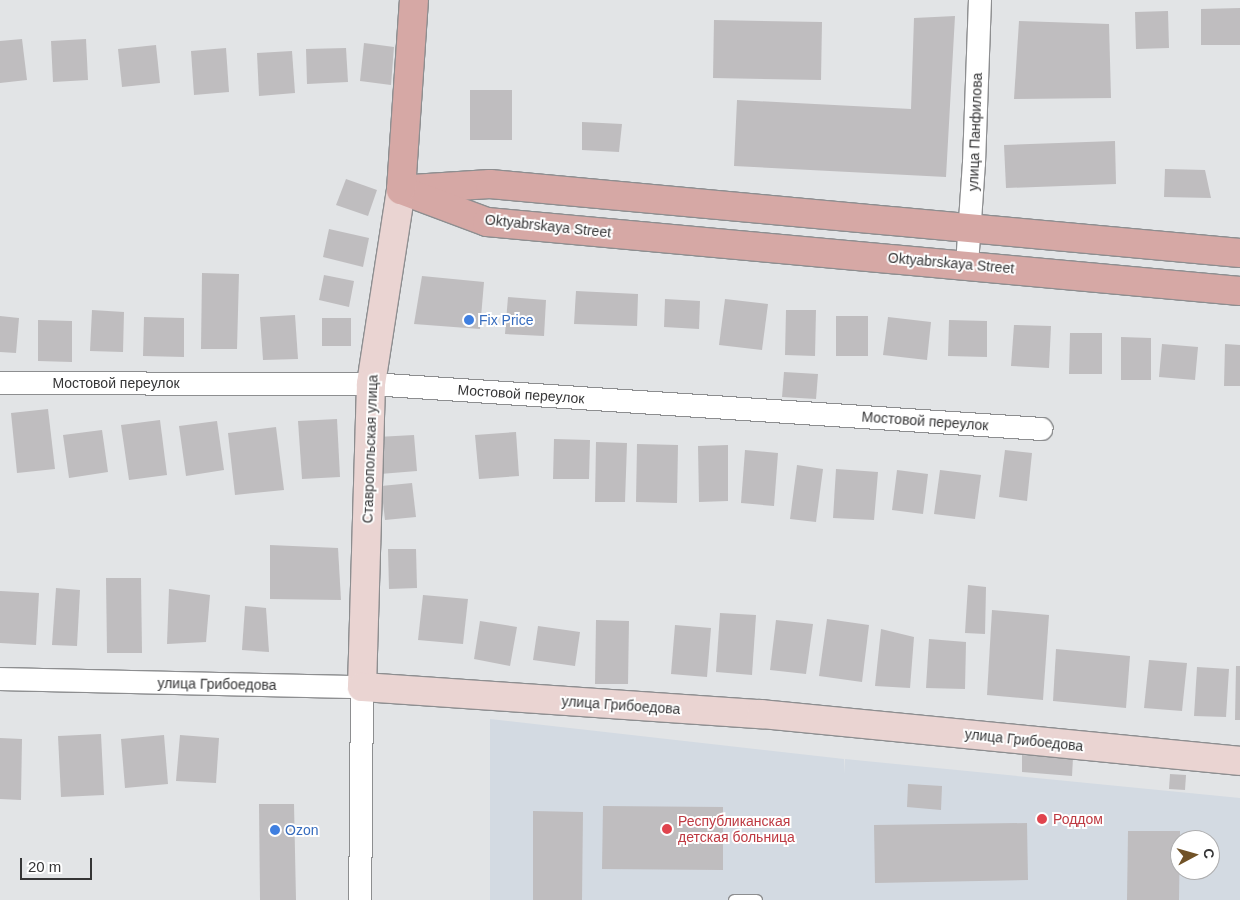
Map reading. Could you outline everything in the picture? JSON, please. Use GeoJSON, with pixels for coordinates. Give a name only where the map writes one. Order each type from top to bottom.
{"type":"FeatureCollection","features":[{"type":"Feature","properties":{"kind":"main road","name":"Ставропольская улица"},"geometry":{"type":"LineString","coordinates":[[401,190],[414,0]]}},
{"type":"Feature","properties":{"kind":"main road"},"geometry":{"type":"LineString","coordinates":[[401,190],[490,184],[1240,253]]}},
{"type":"Feature","properties":{"kind":"main road","name":"Oktyabrskaya Street"},"geometry":{"type":"LineString","coordinates":[[401,190],[487,222],[1240,290]]}},
{"type":"Feature","properties":{"kind":"street","name":"улица Панфилова"},"geometry":{"type":"LineString","coordinates":[[967,264],[980,0]]}},
{"type":"Feature","properties":{"kind":"street","name":"Ставропольская улица"},"geometry":{"type":"LineString","coordinates":[[360,900],[362,687],[371,384],[401,190]]}},
{"type":"Feature","properties":{"kind":"street","name":"Мостовой переулок"},"geometry":{"type":"LineString","coordinates":[[0,382],[371,384],[1041,429]]}},
{"type":"Feature","properties":{"kind":"street","name":"улица Грибоедова"},"geometry":{"type":"LineString","coordinates":[[0,679],[362,687],[760,714],[1240,761]]}},
{"type":"Feature","properties":{"kind":"lane"},"geometry":{"type":"LineString","coordinates":[[734,900],[756,900]]}},
{"type":"Feature","properties":{"kind":"shaded area"},"geometry":{"type":"Polygon","coordinates":[[[490,719],[844,759],[845,774],[845,759],[1240,798],[1240,900],[490,900],[490,719]]]}},
{"type":"Feature","properties":{"kind":"building"},"geometry":{"type":"Polygon","coordinates":[[[1240,8],[1240,45],[1201,45],[1201,9],[1240,8]]]}},
{"type":"Feature","properties":{"kind":"building"},"geometry":{"type":"Polygon","coordinates":[[[1168,11],[1169,48],[1136,49],[1135,12],[1168,11]]]}},
{"type":"Feature","properties":{"kind":"building"},"geometry":{"type":"Polygon","coordinates":[[[955,16],[946,177],[734,166],[737,100],[911,109],[914,18],[955,16]]]}},
{"type":"Feature","properties":{"kind":"building"},"geometry":{"type":"Polygon","coordinates":[[[714,20],[822,22],[821,80],[713,78],[714,20]]]}},
{"type":"Feature","properties":{"kind":"building"},"geometry":{"type":"Polygon","coordinates":[[[1019,21],[1109,24],[1111,98],[1014,99],[1019,21]]]}},
{"type":"Feature","properties":{"kind":"building"},"geometry":{"type":"Polygon","coordinates":[[[22,39],[27,80],[0,83],[0,41],[22,39]]]}},
{"type":"Feature","properties":{"kind":"building"},"geometry":{"type":"Polygon","coordinates":[[[86,39],[88,80],[53,82],[51,41],[86,39]]]}},
{"type":"Feature","properties":{"kind":"building"},"geometry":{"type":"Polygon","coordinates":[[[364,43],[394,47],[391,85],[360,81],[364,43]]]}},
{"type":"Feature","properties":{"kind":"building"},"geometry":{"type":"Polygon","coordinates":[[[156,45],[160,83],[122,87],[118,49],[156,45]]]}},
{"type":"Feature","properties":{"kind":"building"},"geometry":{"type":"Polygon","coordinates":[[[226,48],[229,92],[194,95],[191,51],[226,48]]]}},
{"type":"Feature","properties":{"kind":"building"},"geometry":{"type":"Polygon","coordinates":[[[346,48],[348,82],[307,84],[306,49],[346,48]]]}},
{"type":"Feature","properties":{"kind":"building"},"geometry":{"type":"Polygon","coordinates":[[[292,51],[295,93],[259,96],[257,53],[292,51]]]}},
{"type":"Feature","properties":{"kind":"building"},"geometry":{"type":"Polygon","coordinates":[[[470,90],[512,90],[512,140],[470,140],[470,90]]]}},
{"type":"Feature","properties":{"kind":"building"},"geometry":{"type":"Polygon","coordinates":[[[582,122],[622,124],[619,152],[582,150],[582,122]]]}},
{"type":"Feature","properties":{"kind":"building"},"geometry":{"type":"Polygon","coordinates":[[[1115,141],[1116,184],[1006,188],[1004,145],[1115,141]]]}},
{"type":"Feature","properties":{"kind":"building"},"geometry":{"type":"Polygon","coordinates":[[[1165,169],[1205,170],[1211,198],[1164,197],[1165,169]]]}},
{"type":"Feature","properties":{"kind":"building"},"geometry":{"type":"Polygon","coordinates":[[[346,179],[377,190],[368,216],[336,205],[346,179]]]}},
{"type":"Feature","properties":{"kind":"building"},"geometry":{"type":"Polygon","coordinates":[[[329,229],[369,238],[363,267],[323,257],[329,229]]]}},
{"type":"Feature","properties":{"kind":"building"},"geometry":{"type":"Polygon","coordinates":[[[202,273],[239,274],[237,349],[201,349],[202,273]]]}},
{"type":"Feature","properties":{"kind":"building"},"geometry":{"type":"Polygon","coordinates":[[[324,275],[354,281],[349,307],[319,300],[324,275]]]}},
{"type":"Feature","properties":{"kind":"building"},"geometry":{"type":"Polygon","coordinates":[[[422,276],[484,282],[480,329],[414,324],[422,276]]]}},
{"type":"Feature","properties":{"kind":"building"},"geometry":{"type":"Polygon","coordinates":[[[576,291],[638,294],[637,326],[574,324],[576,291]]]}},
{"type":"Feature","properties":{"kind":"building"},"geometry":{"type":"Polygon","coordinates":[[[508,297],[546,300],[544,336],[505,334],[508,297]]]}},
{"type":"Feature","properties":{"kind":"building"},"geometry":{"type":"Polygon","coordinates":[[[665,299],[700,301],[699,329],[664,327],[665,299]]]}},
{"type":"Feature","properties":{"kind":"building"},"geometry":{"type":"Polygon","coordinates":[[[725,299],[768,304],[762,350],[719,345],[725,299]]]}},
{"type":"Feature","properties":{"kind":"building"},"geometry":{"type":"Polygon","coordinates":[[[92,310],[124,312],[123,352],[90,351],[92,310]]]}},
{"type":"Feature","properties":{"kind":"building"},"geometry":{"type":"Polygon","coordinates":[[[786,310],[816,310],[815,356],[785,355],[786,310]]]}},
{"type":"Feature","properties":{"kind":"building"},"geometry":{"type":"Polygon","coordinates":[[[295,315],[298,359],[263,360],[260,317],[295,315]]]}},
{"type":"Feature","properties":{"kind":"building"},"geometry":{"type":"Polygon","coordinates":[[[0,316],[19,318],[16,353],[0,352],[0,316]]]}},
{"type":"Feature","properties":{"kind":"building"},"geometry":{"type":"Polygon","coordinates":[[[836,316],[868,316],[868,356],[836,356],[836,316]]]}},
{"type":"Feature","properties":{"kind":"building"},"geometry":{"type":"Polygon","coordinates":[[[144,317],[184,318],[184,357],[143,356],[144,317]]]}},
{"type":"Feature","properties":{"kind":"building"},"geometry":{"type":"Polygon","coordinates":[[[888,317],[931,322],[927,360],[883,355],[888,317]]]}},
{"type":"Feature","properties":{"kind":"building"},"geometry":{"type":"Polygon","coordinates":[[[322,318],[351,318],[351,346],[322,346],[322,318]]]}},
{"type":"Feature","properties":{"kind":"building"},"geometry":{"type":"Polygon","coordinates":[[[38,320],[72,321],[72,362],[38,361],[38,320]]]}},
{"type":"Feature","properties":{"kind":"building"},"geometry":{"type":"Polygon","coordinates":[[[949,320],[987,321],[987,357],[948,356],[949,320]]]}},
{"type":"Feature","properties":{"kind":"building"},"geometry":{"type":"Polygon","coordinates":[[[1014,325],[1051,326],[1049,368],[1011,366],[1014,325]]]}},
{"type":"Feature","properties":{"kind":"building"},"geometry":{"type":"Polygon","coordinates":[[[1070,333],[1102,333],[1102,374],[1069,374],[1070,333]]]}},
{"type":"Feature","properties":{"kind":"building"},"geometry":{"type":"Polygon","coordinates":[[[1121,337],[1151,338],[1151,380],[1121,380],[1121,337]]]}},
{"type":"Feature","properties":{"kind":"building"},"geometry":{"type":"Polygon","coordinates":[[[1162,344],[1198,347],[1195,380],[1159,377],[1162,344]]]}},
{"type":"Feature","properties":{"kind":"building"},"geometry":{"type":"Polygon","coordinates":[[[1225,344],[1240,345],[1240,386],[1224,386],[1225,344]]]}},
{"type":"Feature","properties":{"kind":"building"},"geometry":{"type":"Polygon","coordinates":[[[784,372],[818,374],[816,399],[782,397],[784,372]]]}},
{"type":"Feature","properties":{"kind":"building"},"geometry":{"type":"Polygon","coordinates":[[[48,409],[55,469],[17,473],[11,413],[48,409]]]}},
{"type":"Feature","properties":{"kind":"building"},"geometry":{"type":"Polygon","coordinates":[[[337,419],[340,477],[302,479],[298,421],[337,419]]]}},
{"type":"Feature","properties":{"kind":"building"},"geometry":{"type":"Polygon","coordinates":[[[160,420],[167,475],[129,480],[121,425],[160,420]]]}},
{"type":"Feature","properties":{"kind":"building"},"geometry":{"type":"Polygon","coordinates":[[[217,421],[224,470],[186,476],[179,426],[217,421]]]}},
{"type":"Feature","properties":{"kind":"building"},"geometry":{"type":"Polygon","coordinates":[[[276,427],[284,490],[235,495],[228,433],[276,427]]]}},
{"type":"Feature","properties":{"kind":"building"},"geometry":{"type":"Polygon","coordinates":[[[102,430],[108,472],[69,478],[63,435],[102,430]]]}},
{"type":"Feature","properties":{"kind":"building"},"geometry":{"type":"Polygon","coordinates":[[[516,432],[519,476],[479,479],[475,435],[516,432]]]}},
{"type":"Feature","properties":{"kind":"building"},"geometry":{"type":"Polygon","coordinates":[[[414,435],[417,471],[380,474],[377,437],[414,435]]]}},
{"type":"Feature","properties":{"kind":"building"},"geometry":{"type":"Polygon","coordinates":[[[554,439],[590,440],[589,479],[553,479],[554,439]]]}},
{"type":"Feature","properties":{"kind":"building"},"geometry":{"type":"Polygon","coordinates":[[[596,442],[627,443],[625,502],[595,502],[596,442]]]}},
{"type":"Feature","properties":{"kind":"building"},"geometry":{"type":"Polygon","coordinates":[[[637,444],[678,445],[677,503],[636,502],[637,444]]]}},
{"type":"Feature","properties":{"kind":"building"},"geometry":{"type":"Polygon","coordinates":[[[728,445],[728,501],[699,502],[698,446],[728,445]]]}},
{"type":"Feature","properties":{"kind":"building"},"geometry":{"type":"Polygon","coordinates":[[[745,450],[778,453],[774,506],[741,503],[745,450]]]}},
{"type":"Feature","properties":{"kind":"building"},"geometry":{"type":"Polygon","coordinates":[[[1005,450],[1032,453],[1027,501],[999,497],[1005,450]]]}},
{"type":"Feature","properties":{"kind":"building"},"geometry":{"type":"Polygon","coordinates":[[[797,465],[823,469],[816,522],[790,519],[797,465]]]}},
{"type":"Feature","properties":{"kind":"building"},"geometry":{"type":"Polygon","coordinates":[[[836,469],[878,472],[874,520],[833,518],[836,469]]]}},
{"type":"Feature","properties":{"kind":"building"},"geometry":{"type":"Polygon","coordinates":[[[897,470],[928,474],[923,514],[892,510],[897,470]]]}},
{"type":"Feature","properties":{"kind":"building"},"geometry":{"type":"Polygon","coordinates":[[[940,470],[981,475],[975,519],[934,514],[940,470]]]}},
{"type":"Feature","properties":{"kind":"building"},"geometry":{"type":"Polygon","coordinates":[[[412,483],[416,517],[385,520],[381,486],[412,483]]]}},
{"type":"Feature","properties":{"kind":"building"},"geometry":{"type":"Polygon","coordinates":[[[270,545],[338,548],[341,600],[270,599],[270,545]]]}},
{"type":"Feature","properties":{"kind":"building"},"geometry":{"type":"Polygon","coordinates":[[[388,549],[416,549],[417,588],[389,589],[388,549]]]}},
{"type":"Feature","properties":{"kind":"building"},"geometry":{"type":"Polygon","coordinates":[[[106,578],[141,578],[142,653],[107,653],[106,578]]]}},
{"type":"Feature","properties":{"kind":"building"},"geometry":{"type":"Polygon","coordinates":[[[968,585],[986,587],[985,634],[965,633],[968,585]]]}},
{"type":"Feature","properties":{"kind":"building"},"geometry":{"type":"Polygon","coordinates":[[[56,588],[80,590],[77,646],[52,645],[56,588]]]}},
{"type":"Feature","properties":{"kind":"building"},"geometry":{"type":"Polygon","coordinates":[[[169,589],[210,595],[206,642],[167,644],[169,589]]]}},
{"type":"Feature","properties":{"kind":"building"},"geometry":{"type":"Polygon","coordinates":[[[0,591],[39,593],[36,645],[0,643],[0,591]]]}},
{"type":"Feature","properties":{"kind":"building"},"geometry":{"type":"Polygon","coordinates":[[[423,595],[468,599],[463,644],[418,640],[423,595]]]}},
{"type":"Feature","properties":{"kind":"building"},"geometry":{"type":"Polygon","coordinates":[[[245,606],[266,608],[269,652],[242,650],[245,606]]]}},
{"type":"Feature","properties":{"kind":"building"},"geometry":{"type":"Polygon","coordinates":[[[992,610],[1049,615],[1043,700],[987,695],[992,610]]]}},
{"type":"Feature","properties":{"kind":"building"},"geometry":{"type":"Polygon","coordinates":[[[720,613],[756,615],[752,675],[716,672],[720,613]]]}},
{"type":"Feature","properties":{"kind":"building"},"geometry":{"type":"Polygon","coordinates":[[[827,619],[869,625],[862,682],[819,676],[827,619]]]}},
{"type":"Feature","properties":{"kind":"building"},"geometry":{"type":"Polygon","coordinates":[[[596,620],[629,621],[628,684],[595,684],[596,620]]]}},
{"type":"Feature","properties":{"kind":"building"},"geometry":{"type":"Polygon","coordinates":[[[776,620],[813,624],[806,674],[770,670],[776,620]]]}},
{"type":"Feature","properties":{"kind":"building"},"geometry":{"type":"Polygon","coordinates":[[[480,621],[517,627],[510,666],[474,659],[480,621]]]}},
{"type":"Feature","properties":{"kind":"building"},"geometry":{"type":"Polygon","coordinates":[[[675,625],[711,628],[707,677],[671,674],[675,625]]]}},
{"type":"Feature","properties":{"kind":"building"},"geometry":{"type":"Polygon","coordinates":[[[538,626],[580,632],[575,666],[533,660],[538,626]]]}},
{"type":"Feature","properties":{"kind":"building"},"geometry":{"type":"Polygon","coordinates":[[[881,629],[914,637],[910,688],[875,686],[881,629]]]}},
{"type":"Feature","properties":{"kind":"building"},"geometry":{"type":"Polygon","coordinates":[[[929,639],[966,642],[965,689],[926,688],[929,639]]]}},
{"type":"Feature","properties":{"kind":"building"},"geometry":{"type":"Polygon","coordinates":[[[1056,649],[1130,656],[1126,708],[1053,701],[1056,649]]]}},
{"type":"Feature","properties":{"kind":"building"},"geometry":{"type":"Polygon","coordinates":[[[1149,660],[1187,663],[1182,711],[1144,708],[1149,660]]]}},
{"type":"Feature","properties":{"kind":"building"},"geometry":{"type":"Polygon","coordinates":[[[1236,666],[1240,666],[1240,720],[1235,720],[1236,666]]]}},
{"type":"Feature","properties":{"kind":"building"},"geometry":{"type":"Polygon","coordinates":[[[1197,667],[1229,669],[1226,717],[1194,716],[1197,667]]]}},
{"type":"Feature","properties":{"kind":"building"},"geometry":{"type":"Polygon","coordinates":[[[101,734],[104,795],[61,797],[58,736],[101,734]]]}},
{"type":"Feature","properties":{"kind":"building"},"geometry":{"type":"Polygon","coordinates":[[[164,735],[168,784],[125,788],[121,739],[164,735]]]}},
{"type":"Feature","properties":{"kind":"building"},"geometry":{"type":"Polygon","coordinates":[[[180,735],[219,738],[216,783],[176,781],[180,735]]]}},
{"type":"Feature","properties":{"kind":"building"},"geometry":{"type":"Polygon","coordinates":[[[0,738],[22,739],[21,800],[0,799],[0,738]]]}},
{"type":"Feature","properties":{"kind":"building"},"geometry":{"type":"Polygon","coordinates":[[[1022,755],[1073,758],[1072,776],[1022,772],[1022,755]]]}},
{"type":"Feature","properties":{"kind":"building"},"geometry":{"type":"Polygon","coordinates":[[[1170,774],[1186,775],[1185,790],[1169,789],[1170,774]]]}},
{"type":"Feature","properties":{"kind":"building"},"geometry":{"type":"Polygon","coordinates":[[[908,784],[942,786],[941,810],[907,807],[908,784]]]}},
{"type":"Feature","properties":{"kind":"building"},"geometry":{"type":"Polygon","coordinates":[[[259,804],[294,804],[296,900],[260,900],[259,804]]]}},
{"type":"Feature","properties":{"kind":"building"},"geometry":{"type":"Polygon","coordinates":[[[603,806],[723,807],[723,870],[602,869],[603,806]]]}},
{"type":"Feature","properties":{"kind":"building"},"geometry":{"type":"Polygon","coordinates":[[[533,811],[583,812],[582,900],[533,900],[533,811]]]}},
{"type":"Feature","properties":{"kind":"building"},"geometry":{"type":"Polygon","coordinates":[[[1027,823],[1028,880],[875,883],[874,825],[1027,823]]]}},
{"type":"Feature","properties":{"kind":"building"},"geometry":{"type":"Polygon","coordinates":[[[1128,831],[1170,831],[1170,880],[1179,880],[1179,900],[1127,900],[1128,831]]]}},
{"type":"Feature","properties":{"kind":"place","name":"Fix Price"},"geometry":{"type":"Point","coordinates":[469,320]}},
{"type":"Feature","properties":{"kind":"place","name":"Роддом"},"geometry":{"type":"Point","coordinates":[1042,819]}},
{"type":"Feature","properties":{"kind":"place","name":"Республиканская детская больница"},"geometry":{"type":"Point","coordinates":[667,829]}},
{"type":"Feature","properties":{"kind":"place","name":"Ozon"},"geometry":{"type":"Point","coordinates":[275,830]}}]}
